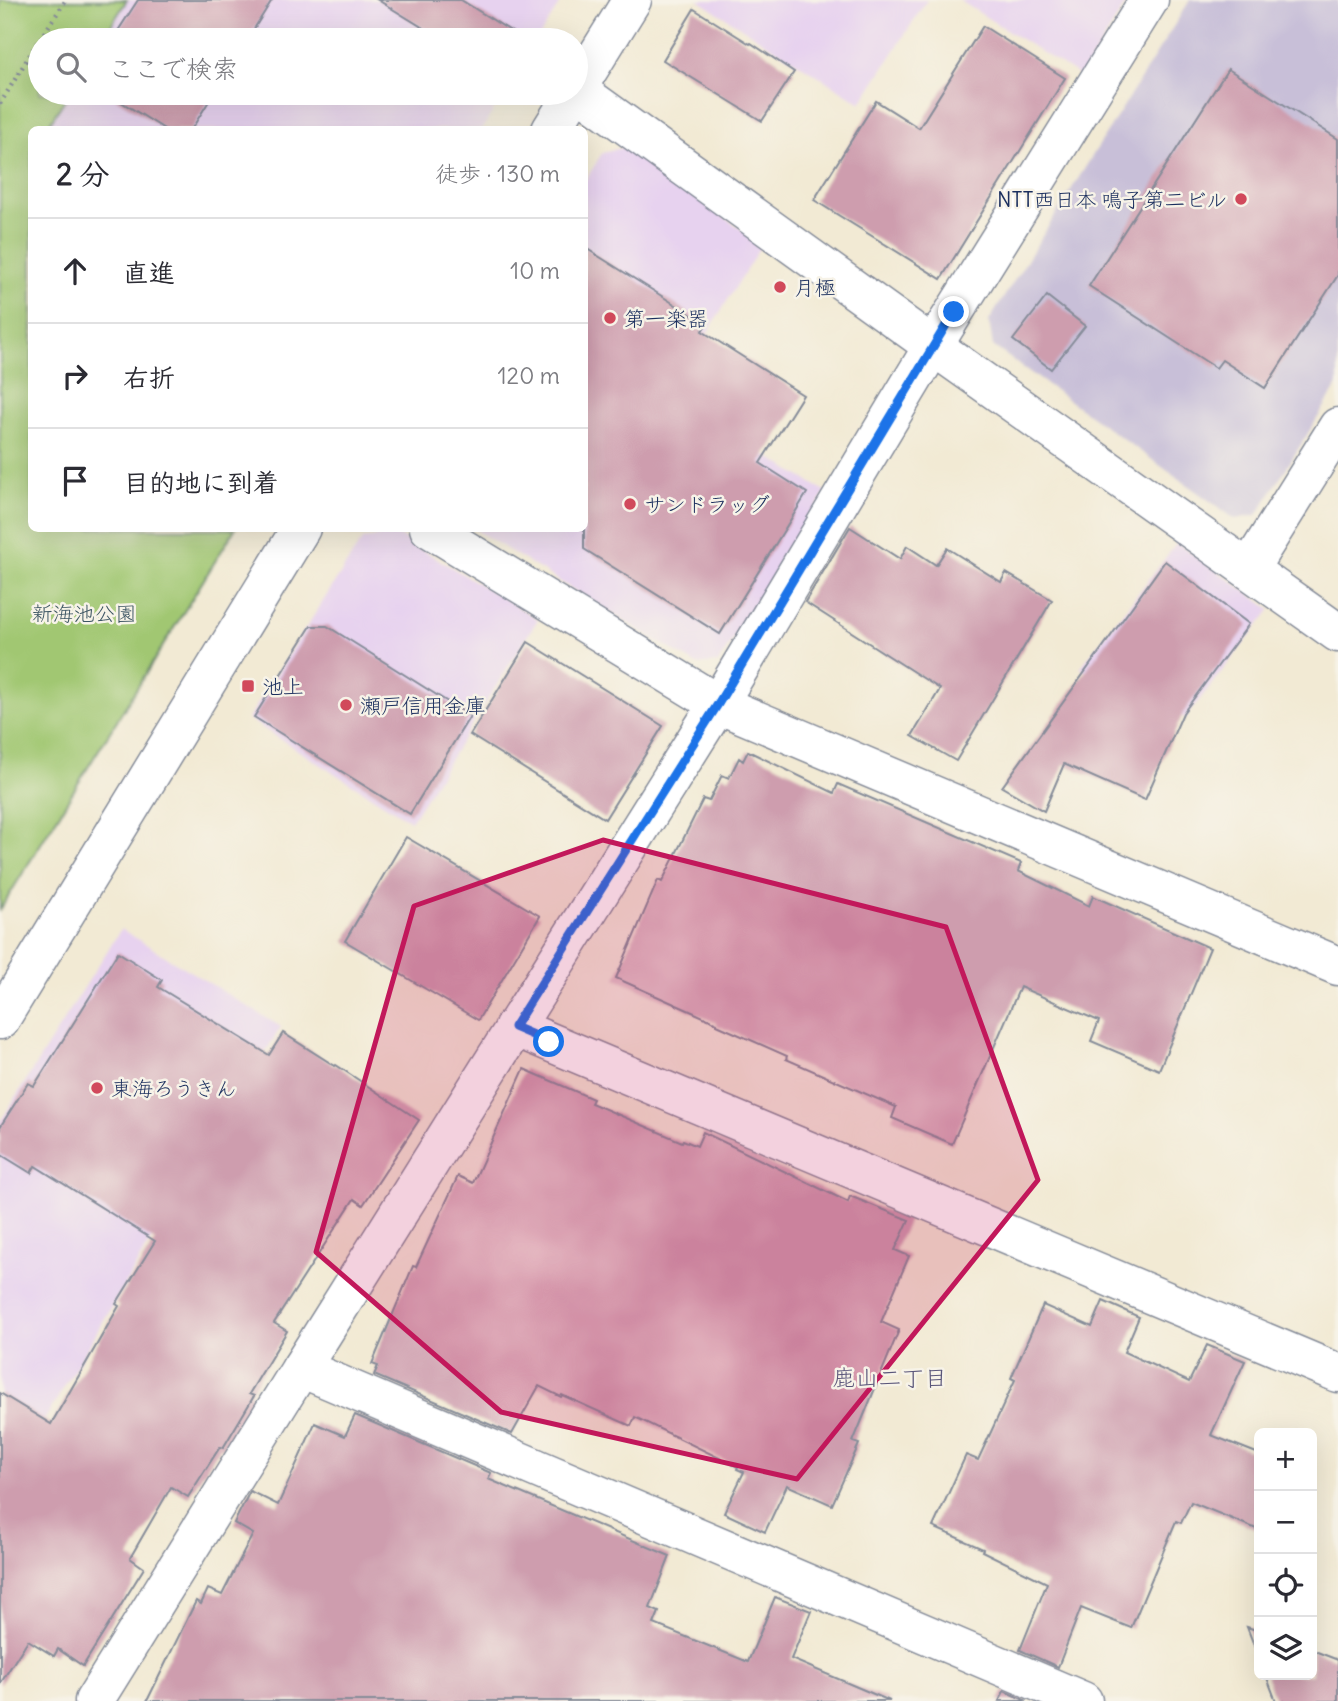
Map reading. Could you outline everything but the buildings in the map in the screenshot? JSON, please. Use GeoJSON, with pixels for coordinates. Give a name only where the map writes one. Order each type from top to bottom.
{"type":"FeatureCollection","features":[{"type":"Feature","properties":{"kind":"street"},"geometry":{"type":"LineString","coordinates":[[588,69],[632,0]]}},
{"type":"Feature","properties":{"kind":"street"},"geometry":{"type":"LineString","coordinates":[[94,1701],[718,704],[933,346],[1149,0]]}},
{"type":"Feature","properties":{"kind":"street"},"geometry":{"type":"LineString","coordinates":[[588,99],[1338,633]]}},
{"type":"Feature","properties":{"kind":"street"},"geometry":{"type":"LineString","coordinates":[[553,126],[566,105]]}},
{"type":"Feature","properties":{"kind":"street"},"geometry":{"type":"LineString","coordinates":[[1248,569],[1338,427]]}},
{"type":"Feature","properties":{"kind":"street"},"geometry":{"type":"LineString","coordinates":[[0,1020],[299,532]]}},
{"type":"Feature","properties":{"kind":"street"},"geometry":{"type":"LineString","coordinates":[[436,532],[718,704],[1338,966]]}},
{"type":"Feature","properties":{"kind":"street"},"geometry":{"type":"LineString","coordinates":[[514,1027],[1338,1373]]}},
{"type":"Feature","properties":{"kind":"street"},"geometry":{"type":"LineString","coordinates":[[301,1368],[1083,1701]]}},
{"type":"Feature","properties":{"kind":"path"},"geometry":{"type":"LineString","coordinates":[[48,28],[66,0]]}},
{"type":"Feature","properties":{"kind":"path"},"geometry":{"type":"LineString","coordinates":[[0,104],[28,58]]}},
{"type":"Feature","properties":{"kind":"highlighted area"},"geometry":{"type":"Polygon","coordinates":[[[603,840],[946,927],[1038,1180],[797,1479],[501,1412],[316,1252],[414,906],[603,840]]]}},
{"type":"Feature","properties":{"kind":"shaded area"},"geometry":{"type":"Polygon","coordinates":[[[127,0],[562,0],[544,28],[110,28],[127,0]]]}},
{"type":"Feature","properties":{"kind":"shaded area"},"geometry":{"type":"Polygon","coordinates":[[[698,0],[927,0],[861,103],[698,0]]]}},
{"type":"Feature","properties":{"kind":"shaded area"},"geometry":{"type":"Polygon","coordinates":[[[959,0],[1128,0],[1081,77],[959,0]]]}},
{"type":"Feature","properties":{"kind":"shaded area"},"geometry":{"type":"Polygon","coordinates":[[[1190,0],[1338,0],[1338,385],[1257,515],[1235,519],[993,346],[989,321],[1190,0]]]}},
{"type":"Feature","properties":{"kind":"shaded area"},"geometry":{"type":"Polygon","coordinates":[[[62,105],[497,105],[484,126],[48,126],[62,105]]]}},
{"type":"Feature","properties":{"kind":"shaded area"},"geometry":{"type":"Polygon","coordinates":[[[625,147],[762,244],[669,396],[826,492],[718,663],[697,665],[479,532],[588,532],[588,176],[602,153],[625,147]]]}},
{"type":"Feature","properties":{"kind":"shaded area"},"geometry":{"type":"Polygon","coordinates":[[[394,533],[538,619],[411,821],[248,719],[362,540],[394,533]]]}},
{"type":"Feature","properties":{"kind":"shaded area"},"geometry":{"type":"Polygon","coordinates":[[[1177,543],[1271,609],[1185,718],[1080,668],[1177,543]]]}},
{"type":"Feature","properties":{"kind":"shaded area"},"geometry":{"type":"Polygon","coordinates":[[[121,929],[281,1027],[0,1490],[0,1122],[121,929]]]}},
{"type":"Feature","properties":{"kind":"green space","name":"新海池公園"},"geometry":{"type":"Polygon","coordinates":[[[0,0],[127,0],[110,28],[28,28],[28,105],[61,105],[48,126],[28,126],[28,532],[233,532],[0,910],[0,0]]]}},
{"type":"Feature","properties":{"kind":"place","name":"NTT西日本 鳴子第二ビル"},"geometry":{"type":"Point","coordinates":[1241,199]}},
{"type":"Feature","properties":{"kind":"place","name":"月極"},"geometry":{"type":"Point","coordinates":[780,287]}},
{"type":"Feature","properties":{"kind":"place","name":"第一楽器"},"geometry":{"type":"Point","coordinates":[610,318]}},
{"type":"Feature","properties":{"kind":"place","name":"サンドラッグ"},"geometry":{"type":"Point","coordinates":[630,504]}},
{"type":"Feature","properties":{"kind":"place","name":"池上"},"geometry":{"type":"Point","coordinates":[248,686]}},
{"type":"Feature","properties":{"kind":"place","name":"瀬戸信用金庫"},"geometry":{"type":"Point","coordinates":[346,705]}},
{"type":"Feature","properties":{"kind":"place","name":"東海ろうきん"},"geometry":{"type":"Point","coordinates":[97,1088]}},
{"type":"Feature","properties":{"kind":"district","name":"鹿山二丁目"},"geometry":{"type":"Point","coordinates":[890,1377]}},
{"type":"Feature","properties":{"kind":"route"},"geometry":{"type":"LineString","coordinates":[[549,1042],[514,1027],[718,704],[954,312]]}}]}
